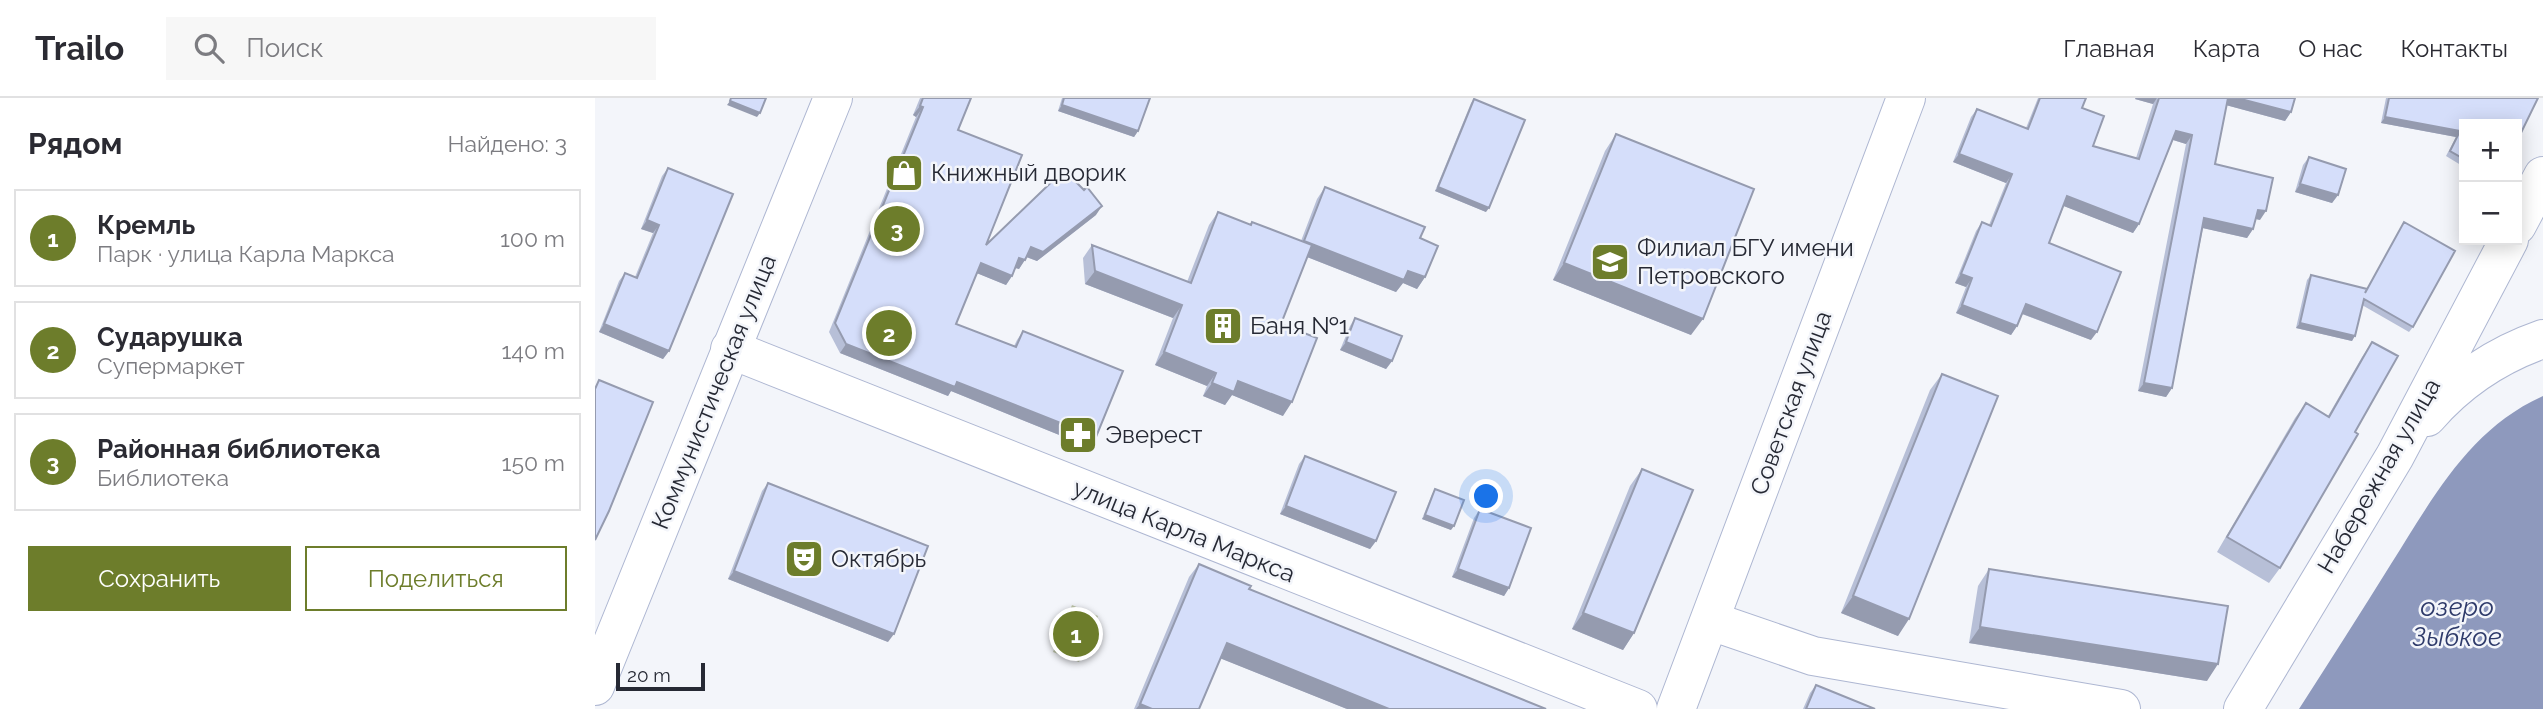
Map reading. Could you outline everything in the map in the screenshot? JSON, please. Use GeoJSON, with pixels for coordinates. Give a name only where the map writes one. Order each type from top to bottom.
{"type":"FeatureCollection","features":[{"type":"Feature","properties":{"kind":"street","name":"Коммунистическая улица"},"geometry":{"type":"LineString","coordinates":[[595,686],[833,98]]}},
{"type":"Feature","properties":{"kind":"street","name":"Советская улица"},"geometry":{"type":"LineString","coordinates":[[1676,709],[1906,98]]}},
{"type":"Feature","properties":{"kind":"street"},"geometry":{"type":"LineString","coordinates":[[2522,216],[2543,176]]}},
{"type":"Feature","properties":{"kind":"street","name":"Набережная улица"},"geometry":{"type":"LineString","coordinates":[[2243,709],[2395,456],[2506,245]]}},
{"type":"Feature","properties":{"kind":"street"},"geometry":{"type":"LineString","coordinates":[[2395,456],[2462,383],[2491,362],[2543,339]]}},
{"type":"Feature","properties":{"kind":"street","name":"улица Карла Маркса"},"geometry":{"type":"LineString","coordinates":[[730,349],[1232,551],[1639,709]]}},
{"type":"Feature","properties":{"kind":"street"},"geometry":{"type":"LineString","coordinates":[[1711,621],[1813,656],[2121,709]]}},
{"type":"Feature","properties":{"kind":"green space"},"geometry":{"type":"Polygon","coordinates":[[[1072,605],[1098,616],[1079,662],[1053,652],[1072,605]]]}},
{"type":"Feature","properties":{"kind":"water","name":"озеро Зыбкое"},"geometry":{"type":"Polygon","coordinates":[[[2543,396],[2543,709],[2299,709],[2422,515],[2455,468],[2473,446],[2494,427],[2543,396]]]}},
{"type":"Feature","properties":{"kind":"building"},"geometry":{"type":"Polygon","coordinates":[[[731,98],[766,98],[760,113],[730,101],[731,98]]]}},
{"type":"Feature","properties":{"kind":"building"},"geometry":{"type":"Polygon","coordinates":[[[923,98],[971,98],[958,130],[1022,155],[986,245],[1064,170],[1084,190],[1087,187],[1102,206],[1043,252],[1031,247],[1025,260],[1019,258],[1012,276],[981,263],[956,324],[1016,347],[1023,331],[1123,371],[1096,437],[957,382],[955,387],[846,344],[835,323],[923,107],[920,106],[923,98]]]}},
{"type":"Feature","properties":{"kind":"building"},"geometry":{"type":"Polygon","coordinates":[[[1064,98],[1150,98],[1138,131],[1062,105],[1064,98]]]}},
{"type":"Feature","properties":{"kind":"building"},"geometry":{"type":"Polygon","coordinates":[[[2040,98],[2086,98],[2082,108],[2104,116],[2093,146],[2139,159],[2159,98],[2228,98],[2215,164],[2273,178],[2266,211],[2258,210],[2253,229],[2204,218],[2172,388],[2144,383],[2192,135],[2176,131],[2139,224],[2067,196],[2049,243],[2121,272],[2097,332],[2026,304],[2017,326],[1962,305],[1972,278],[1961,274],[1982,222],[1991,226],[2012,174],[1959,154],[1977,109],[2028,129],[2040,98]]]}},
{"type":"Feature","properties":{"kind":"building"},"geometry":{"type":"Polygon","coordinates":[[[2237,98],[2295,98],[2291,112],[2237,98]]]}},
{"type":"Feature","properties":{"kind":"building"},"geometry":{"type":"Polygon","coordinates":[[[2389,98],[2538,98],[2522,131],[2522,119],[2459,119],[2459,131],[2385,117],[2389,98]]]}},
{"type":"Feature","properties":{"kind":"building"},"geometry":{"type":"Polygon","coordinates":[[[1474,99],[1525,120],[1489,208],[1438,187],[1474,99]]]}},
{"type":"Feature","properties":{"kind":"building"},"geometry":{"type":"Polygon","coordinates":[[[2459,133],[2459,156],[2450,151],[2459,133]]]}},
{"type":"Feature","properties":{"kind":"building"},"geometry":{"type":"Polygon","coordinates":[[[1616,134],[1754,189],[1703,319],[1564,263],[1616,134]]]}},
{"type":"Feature","properties":{"kind":"building"},"geometry":{"type":"Polygon","coordinates":[[[2309,157],[2346,169],[2338,195],[2300,184],[2309,157]]]}},
{"type":"Feature","properties":{"kind":"building"},"geometry":{"type":"Polygon","coordinates":[[[668,168],[733,194],[669,351],[604,324],[625,273],[637,278],[659,225],[647,220],[668,168]]]}},
{"type":"Feature","properties":{"kind":"building"},"geometry":{"type":"Polygon","coordinates":[[[1325,187],[1425,227],[1420,238],[1438,246],[1425,277],[1408,271],[1404,280],[1304,241],[1325,187]]]}},
{"type":"Feature","properties":{"kind":"building","name":"Баня №1"},"geometry":{"type":"Polygon","coordinates":[[[1218,212],[1312,245],[1281,324],[1317,338],[1292,402],[1238,381],[1234,392],[1212,383],[1216,373],[1164,352],[1182,305],[1095,271],[1092,245],[1191,283],[1218,212]]]}},
{"type":"Feature","properties":{"kind":"building"},"geometry":{"type":"Polygon","coordinates":[[[2404,222],[2455,251],[2413,327],[2364,299],[2355,336],[2300,323],[2311,275],[2367,289],[2365,293],[2404,222]]]}},
{"type":"Feature","properties":{"kind":"building"},"geometry":{"type":"Polygon","coordinates":[[[1355,318],[1402,336],[1392,361],[1346,342],[1355,318]]]}},
{"type":"Feature","properties":{"kind":"building"},"geometry":{"type":"Polygon","coordinates":[[[2372,342],[2398,356],[2355,432],[2358,434],[2280,568],[2227,537],[2306,403],[2329,417],[2372,342]]]}},
{"type":"Feature","properties":{"kind":"building"},"geometry":{"type":"Polygon","coordinates":[[[1942,374],[1998,396],[1909,619],[1853,596],[1942,374]]]}},
{"type":"Feature","properties":{"kind":"building"},"geometry":{"type":"Polygon","coordinates":[[[599,380],[653,402],[595,540],[595,389],[599,380]]]}},
{"type":"Feature","properties":{"kind":"building"},"geometry":{"type":"Polygon","coordinates":[[[1305,456],[1396,492],[1376,541],[1286,506],[1305,456]]]}},
{"type":"Feature","properties":{"kind":"building"},"geometry":{"type":"Polygon","coordinates":[[[1642,469],[1693,490],[1634,633],[1583,613],[1642,469]]]}},
{"type":"Feature","properties":{"kind":"building"},"geometry":{"type":"Polygon","coordinates":[[[768,483],[928,546],[894,634],[734,571],[768,483]]]}},
{"type":"Feature","properties":{"kind":"building"},"geometry":{"type":"Polygon","coordinates":[[[1435,489],[1464,500],[1454,526],[1425,515],[1435,489]]]}},
{"type":"Feature","properties":{"kind":"building"},"geometry":{"type":"Polygon","coordinates":[[[1480,509],[1531,528],[1509,588],[1458,569],[1480,509]]]}},
{"type":"Feature","properties":{"kind":"building"},"geometry":{"type":"Polygon","coordinates":[[[1199,564],[1251,586],[1249,589],[1546,709],[1389,709],[1227,643],[1199,709],[1152,709],[1140,704],[1199,564]]]}},
{"type":"Feature","properties":{"kind":"building"},"geometry":{"type":"Polygon","coordinates":[[[1989,569],[2228,606],[2218,664],[1980,627],[1989,569]]]}},
{"type":"Feature","properties":{"kind":"building"},"geometry":{"type":"Polygon","coordinates":[[[1816,685],[1875,709],[1806,709],[1816,685]]]}},
{"type":"Feature","properties":{"kind":"place","name":"Книжный дворик"},"geometry":{"type":"Point","coordinates":[904,173]}},
{"type":"Feature","properties":{"kind":"place","name":"Районная библиотека"},"geometry":{"type":"Point","coordinates":[897,229]}},
{"type":"Feature","properties":{"kind":"place","name":"Филиал БГУ имени Петровского"},"geometry":{"type":"Point","coordinates":[1610,262]}},
{"type":"Feature","properties":{"kind":"place","name":"Баня №1"},"geometry":{"type":"Point","coordinates":[1223,326]}},
{"type":"Feature","properties":{"kind":"place","name":"Сударушка"},"geometry":{"type":"Point","coordinates":[889,333]}},
{"type":"Feature","properties":{"kind":"place","name":"Эверест"},"geometry":{"type":"Point","coordinates":[1078,435]}},
{"type":"Feature","properties":{"kind":"place","name":"Октябрь"},"geometry":{"type":"Point","coordinates":[804,559]}},
{"type":"Feature","properties":{"kind":"place","name":"Кремль"},"geometry":{"type":"Point","coordinates":[1076,634]}}]}
